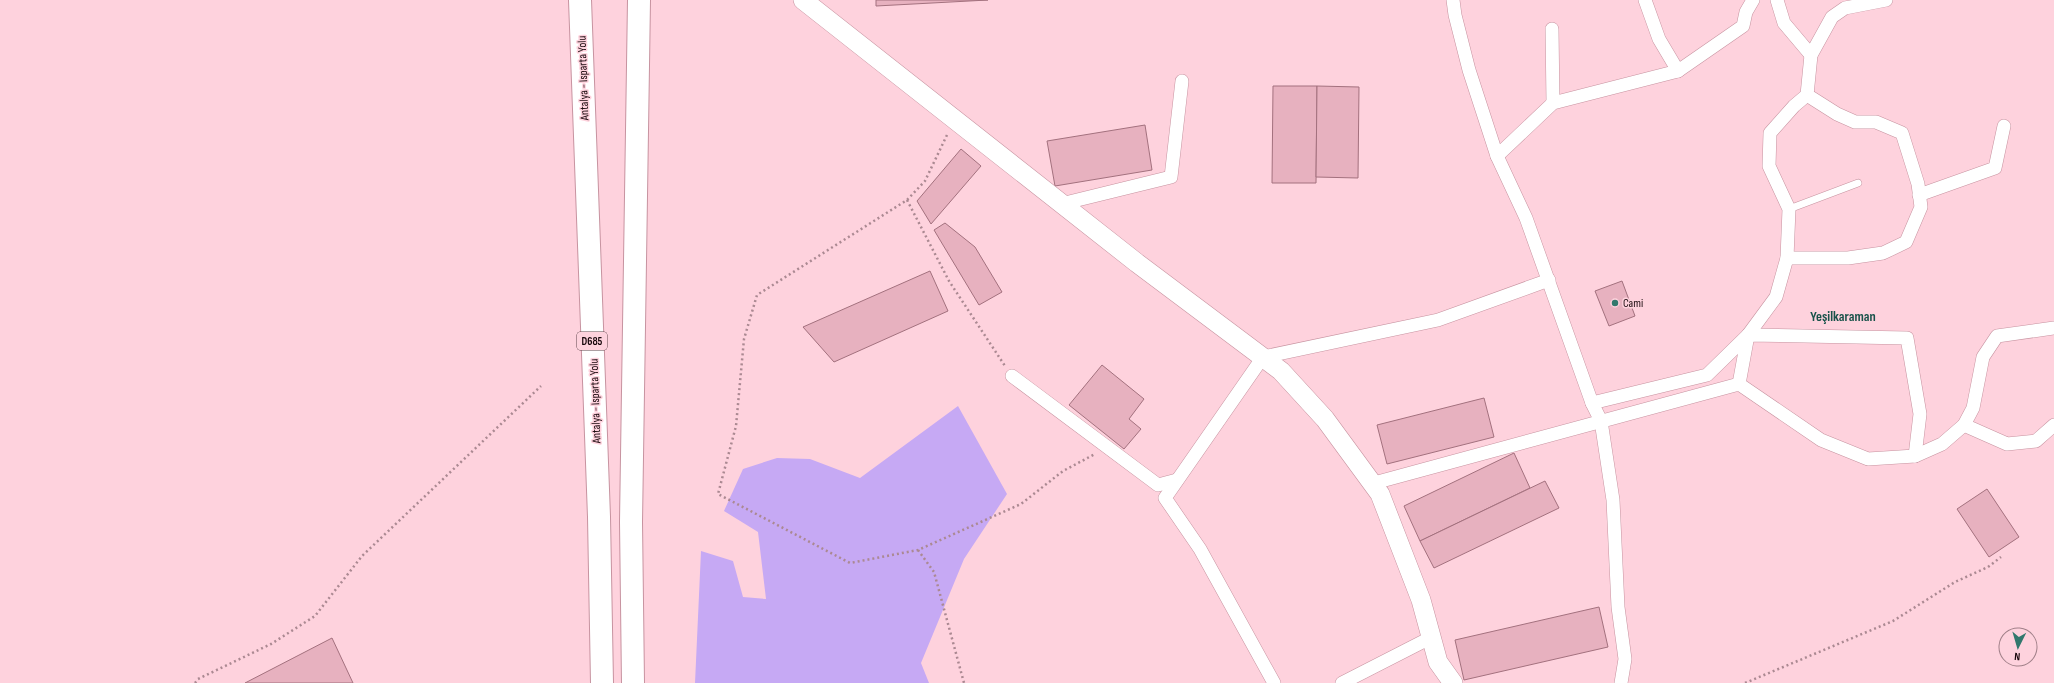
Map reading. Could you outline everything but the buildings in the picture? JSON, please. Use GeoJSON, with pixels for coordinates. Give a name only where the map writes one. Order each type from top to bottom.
{"type":"FeatureCollection","features":[{"type":"Feature","properties":{"kind":"highway","name":"Antalya - Isparta Yolu"},"geometry":{"type":"LineString","coordinates":[[580,0],[599,517],[602,683]]}},
{"type":"Feature","properties":{"kind":"highway"},"geometry":{"type":"LineString","coordinates":[[633,683],[631,522],[639,0]]}},
{"type":"Feature","properties":{"kind":"street"},"geometry":{"type":"LineString","coordinates":[[802,0],[1137,264],[1281,371],[1325,419],[1374,483],[1380,494],[1422,600],[1438,662],[1453,683]]}},
{"type":"Feature","properties":{"kind":"street"},"geometry":{"type":"LineString","coordinates":[[1453,0],[1455,15],[1469,70],[1497,156],[1526,218],[1592,403],[1601,421],[1613,500],[1618,607],[1625,659],[1621,683]]}},
{"type":"Feature","properties":{"kind":"street"},"geometry":{"type":"LineString","coordinates":[[1645,0],[1659,40],[1678,71]]}},
{"type":"Feature","properties":{"kind":"street"},"geometry":{"type":"LineString","coordinates":[[1497,156],[1553,103],[1678,71],[1743,26],[1746,12],[1753,0]]}},
{"type":"Feature","properties":{"kind":"street"},"geometry":{"type":"LineString","coordinates":[[1777,0],[1784,23],[1811,55]]}},
{"type":"Feature","properties":{"kind":"street"},"geometry":{"type":"LineString","coordinates":[[1592,403],[1707,375],[1748,335],[1776,297],[1787,258],[1789,209],[1768,166],[1770,133],[1794,106],[1807,95],[1811,55],[1832,17],[1845,8],[1886,0]]}},
{"type":"Feature","properties":{"kind":"street"},"geometry":{"type":"LineString","coordinates":[[1552,28],[1553,103]]}},
{"type":"Feature","properties":{"kind":"street"},"geometry":{"type":"LineString","coordinates":[[1061,204],[1171,177],[1182,81]]}},
{"type":"Feature","properties":{"kind":"street"},"geometry":{"type":"LineString","coordinates":[[1787,258],[1848,258],[1883,253],[1906,242],[1921,207],[1918,184],[1902,132],[1876,122],[1855,122],[1837,114],[1807,95]]}},
{"type":"Feature","properties":{"kind":"street"},"geometry":{"type":"LineString","coordinates":[[1919,195],[1995,168],[2004,126]]}},
{"type":"Feature","properties":{"kind":"street"},"geometry":{"type":"LineString","coordinates":[[1274,683],[1200,549],[1165,498],[1177,480],[1263,357],[1438,320],[1549,280]]}},
{"type":"Feature","properties":{"kind":"street"},"geometry":{"type":"LineString","coordinates":[[1374,483],[1739,384],[1821,440],[1868,459],[1915,456],[1942,444],[1964,425],[1973,408],[1983,357],[1997,336],[2054,328]]}},
{"type":"Feature","properties":{"kind":"street"},"geometry":{"type":"LineString","coordinates":[[1739,384],[1748,335]]}},
{"type":"Feature","properties":{"kind":"street"},"geometry":{"type":"LineString","coordinates":[[1748,335],[1907,338],[1920,414],[1915,456]]}},
{"type":"Feature","properties":{"kind":"street"},"geometry":{"type":"LineString","coordinates":[[1012,376],[1158,485],[1177,480]]}},
{"type":"Feature","properties":{"kind":"street"},"geometry":{"type":"LineString","coordinates":[[1964,425],[2007,444],[2036,441],[2054,424]]}},
{"type":"Feature","properties":{"kind":"street"},"geometry":{"type":"LineString","coordinates":[[1342,683],[1432,638]]}},
{"type":"Feature","properties":{"kind":"lane"},"geometry":{"type":"LineString","coordinates":[[1789,209],[1858,183]]}},
{"type":"Feature","properties":{"kind":"path"},"geometry":{"type":"LineString","coordinates":[[954,120],[925,181],[907,200],[757,294],[744,339],[736,426],[718,494],[850,563],[918,550],[1021,504],[1063,471],[1108,448]]}},
{"type":"Feature","properties":{"kind":"path"},"geometry":{"type":"LineString","coordinates":[[907,200],[950,281],[1012,376]]}},
{"type":"Feature","properties":{"kind":"path"},"geometry":{"type":"LineString","coordinates":[[195,683],[198,679],[271,644],[315,616],[362,556],[541,386]]}},
{"type":"Feature","properties":{"kind":"path"},"geometry":{"type":"LineString","coordinates":[[918,550],[934,572],[964,683]]}},
{"type":"Feature","properties":{"kind":"path"},"geometry":{"type":"LineString","coordinates":[[1745,683],[1893,621],[1955,582],[1988,567],[2000,557]]}},
{"type":"Feature","properties":{"kind":"shaded area"},"geometry":{"type":"Polygon","coordinates":[[[958,406],[1007,494],[964,559],[921,663],[929,683],[695,683],[701,551],[733,561],[743,597],[766,599],[758,532],[724,511],[743,469],[777,458],[810,459],[860,478],[958,406]]]}},
{"type":"Feature","properties":{"kind":"place","name":"Cami"},"geometry":{"type":"Point","coordinates":[1615,303]}},
{"type":"Feature","properties":{"kind":"district","name":"Yeşilkaraman"},"geometry":{"type":"Point","coordinates":[1843,316]}}]}
